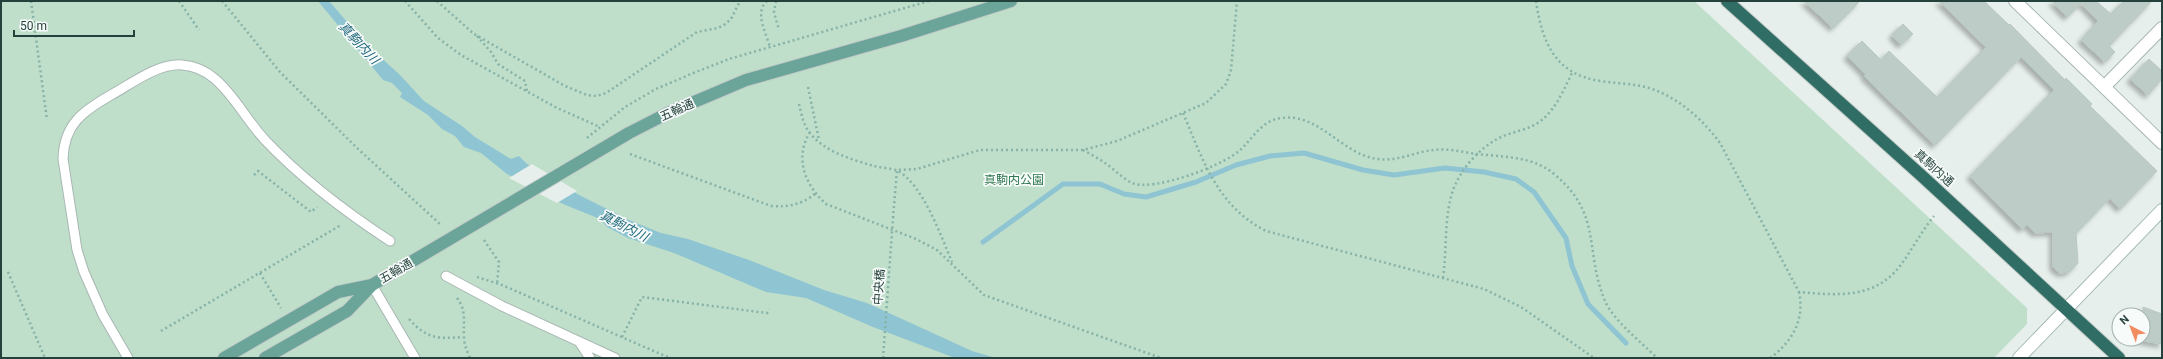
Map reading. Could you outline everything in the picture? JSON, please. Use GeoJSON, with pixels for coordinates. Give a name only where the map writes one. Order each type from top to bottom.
{"type":"FeatureCollection","features":[{"type":"Feature","properties":{"kind":"highway","name":"真駒内通"},"geometry":{"type":"LineString","coordinates":[[1727,1],[1917,172],[2119,358]]}},
{"type":"Feature","properties":{"kind":"main road","name":"五輪通"},"geometry":{"type":"LineString","coordinates":[[266,358],[346,311],[372,285],[606,147],[668,113],[746,80],[894,38],[1010,1]]}},
{"type":"Feature","properties":{"kind":"main road","name":"五輪通"},"geometry":{"type":"LineString","coordinates":[[224,358],[338,292],[372,285]]}},
{"type":"Feature","properties":{"kind":"street"},"geometry":{"type":"LineString","coordinates":[[2015,1],[2162,143]]}},
{"type":"Feature","properties":{"kind":"street"},"geometry":{"type":"LineString","coordinates":[[2104,87],[2162,28]]}},
{"type":"Feature","properties":{"kind":"street"},"geometry":{"type":"LineString","coordinates":[[2019,358],[2162,210]]}},
{"type":"Feature","properties":{"kind":"lane"},"geometry":{"type":"LineString","coordinates":[[128,358],[93,294],[77,250],[63,159],[63,146],[69,131],[78,118],[89,108],[149,74],[167,67],[181,65],[208,73],[234,100],[264,139],[310,183],[353,216],[390,241]]}},
{"type":"Feature","properties":{"kind":"lane"},"geometry":{"type":"LineString","coordinates":[[446,276],[502,306],[615,358]]}},
{"type":"Feature","properties":{"kind":"lane"},"geometry":{"type":"LineString","coordinates":[[372,285],[415,358]]}},
{"type":"Feature","properties":{"kind":"lane"},"geometry":{"type":"LineString","coordinates":[[578,340],[586,349],[590,358]]}},
{"type":"Feature","properties":{"kind":"path"},"geometry":{"type":"LineString","coordinates":[[31,1],[47,120]]}},
{"type":"Feature","properties":{"kind":"path"},"geometry":{"type":"LineString","coordinates":[[179,1],[200,30]]}},
{"type":"Feature","properties":{"kind":"path"},"geometry":{"type":"LineString","coordinates":[[222,1],[280,72],[357,148],[440,224]]}},
{"type":"Feature","properties":{"kind":"path"},"geometry":{"type":"LineString","coordinates":[[405,1],[438,38],[461,55],[557,108],[600,127]]}},
{"type":"Feature","properties":{"kind":"path"},"geometry":{"type":"LineString","coordinates":[[437,1],[474,34],[491,52],[498,64],[525,81],[527,91]]}},
{"type":"Feature","properties":{"kind":"path"},"geometry":{"type":"LineString","coordinates":[[474,34],[566,86],[587,95],[597,96],[606,93],[697,32],[718,28],[724,25],[731,19],[740,1]]}},
{"type":"Feature","properties":{"kind":"path"},"geometry":{"type":"LineString","coordinates":[[767,1],[761,9],[761,17],[770,47]]}},
{"type":"Feature","properties":{"kind":"path"},"geometry":{"type":"LineString","coordinates":[[776,1],[774,12],[779,30]]}},
{"type":"Feature","properties":{"kind":"path"},"geometry":{"type":"LineString","coordinates":[[587,138],[625,107],[656,89],[729,60],[929,1]]}},
{"type":"Feature","properties":{"kind":"path"},"geometry":{"type":"LineString","coordinates":[[799,104],[805,124],[810,132],[819,141],[848,159],[897,170],[917,169],[980,150],[1083,150],[1117,141],[1206,103],[1226,84],[1231,70],[1237,1]]}},
{"type":"Feature","properties":{"kind":"path"},"geometry":{"type":"LineString","coordinates":[[1536,1],[1540,26],[1545,41],[1551,51],[1572,73],[1600,81],[1628,83],[1653,89],[1676,101],[1701,121],[1720,143],[1799,292],[1801,310],[1799,321],[1791,339],[1781,350],[1770,358]]}},
{"type":"Feature","properties":{"kind":"path"},"geometry":{"type":"LineString","coordinates":[[1443,278],[1447,243],[1448,213],[1452,192],[1460,177],[1477,154],[1498,138],[1530,127],[1542,120],[1553,110],[1572,73]]}},
{"type":"Feature","properties":{"kind":"path"},"geometry":{"type":"LineString","coordinates":[[808,87],[819,141]]}},
{"type":"Feature","properties":{"kind":"path"},"geometry":{"type":"LineString","coordinates":[[1183,113],[1214,183],[1239,213],[1251,223],[1266,230],[1484,290],[1511,302],[1562,334],[1594,358]]}},
{"type":"Feature","properties":{"kind":"path"},"geometry":{"type":"LineString","coordinates":[[1083,150],[1104,162],[1130,182],[1139,185],[1183,178],[1207,169],[1229,158],[1240,150],[1262,126],[1282,118],[1305,120],[1363,155],[1378,159],[1390,159],[1434,150],[1524,160],[1545,168],[1564,183],[1584,210],[1589,221],[1595,265],[1606,302],[1613,313],[1657,358]]}},
{"type":"Feature","properties":{"kind":"path"},"geometry":{"type":"LineString","coordinates":[[810,132],[805,141],[801,158],[804,173],[815,194],[826,204],[937,250],[984,295],[1161,358]]}},
{"type":"Feature","properties":{"kind":"path"},"geometry":{"type":"LineString","coordinates":[[630,154],[771,206],[788,207],[803,203],[815,194]]}},
{"type":"Feature","properties":{"kind":"path"},"geometry":{"type":"LineString","coordinates":[[897,170],[918,191],[939,231],[953,264]]}},
{"type":"Feature","properties":{"kind":"path","name":"中央橋"},"geometry":{"type":"LineString","coordinates":[[883,358],[897,170]]}},
{"type":"Feature","properties":{"kind":"path"},"geometry":{"type":"LineString","coordinates":[[254,175],[258,171],[311,212],[317,207]]}},
{"type":"Feature","properties":{"kind":"path"},"geometry":{"type":"LineString","coordinates":[[1799,292],[1837,296],[1855,293],[1871,288],[1886,280],[1900,267],[1934,216]]}},
{"type":"Feature","properties":{"kind":"path"},"geometry":{"type":"LineString","coordinates":[[161,331],[341,226]]}},
{"type":"Feature","properties":{"kind":"path"},"geometry":{"type":"LineString","coordinates":[[484,240],[499,262],[497,284]]}},
{"type":"Feature","properties":{"kind":"path"},"geometry":{"type":"LineString","coordinates":[[8,272],[45,358]]}},
{"type":"Feature","properties":{"kind":"path"},"geometry":{"type":"LineString","coordinates":[[260,273],[281,308]]}},
{"type":"Feature","properties":{"kind":"path"},"geometry":{"type":"LineString","coordinates":[[476,277],[497,284],[670,358]]}},
{"type":"Feature","properties":{"kind":"path"},"geometry":{"type":"LineString","coordinates":[[622,338],[642,297],[767,312],[769,309]]}},
{"type":"Feature","properties":{"kind":"path"},"geometry":{"type":"LineString","coordinates":[[457,298],[462,304],[465,315],[464,338],[470,358]]}},
{"type":"Feature","properties":{"kind":"path"},"geometry":{"type":"LineString","coordinates":[[408,319],[415,326],[430,336],[464,338]]}},
{"type":"Feature","properties":{"kind":"green space","name":"真駒内公園"},"geometry":{"type":"Polygon","coordinates":[[[1,1],[1694,1],[2027,308],[2027,324],[1994,358],[1,358],[1,1]]]}},
{"type":"Feature","properties":{"kind":"water","name":"真駒内川"},"geometry":{"type":"Polygon","coordinates":[[[318,1],[329,1],[368,46],[399,74],[424,101],[462,126],[475,137],[511,159],[519,156],[527,164],[581,196],[629,220],[661,233],[688,239],[749,260],[824,290],[867,303],[972,351],[996,358],[955,358],[873,327],[806,298],[766,292],[674,253],[628,238],[607,227],[600,219],[563,204],[507,174],[481,153],[464,147],[455,136],[442,129],[428,115],[400,97],[402,93],[392,83],[383,80],[318,1]]]}},
{"type":"Feature","properties":{"kind":"pier"},"geometry":{"type":"Polygon","coordinates":[[[532,164],[577,191],[557,203],[509,178],[532,164]]]}},
{"type":"Feature","properties":{"kind":"building"},"geometry":{"type":"Polygon","coordinates":[[[1804,1],[1860,1],[1833,28],[1804,1]]]}},
{"type":"Feature","properties":{"kind":"building"},"geometry":{"type":"Polygon","coordinates":[[[1939,1],[1984,1],[2009,25],[2010,24],[2065,80],[2066,78],[2092,104],[2090,106],[2157,171],[2120,209],[2110,198],[2076,233],[2078,263],[2069,272],[2060,273],[2053,267],[2053,232],[2035,233],[2027,225],[2022,229],[1970,176],[2054,90],[2021,57],[1935,145],[1864,76],[1866,75],[1847,56],[1862,41],[1881,60],[1889,51],[1937,97],[1986,47],[1939,1]]]}},
{"type":"Feature","properties":{"kind":"building"},"geometry":{"type":"Polygon","coordinates":[[[2052,1],[2096,1],[2111,14],[2124,1],[2152,1],[2109,46],[2115,52],[2105,62],[2081,40],[2098,21],[2081,3],[2067,17],[2052,1]]]}},
{"type":"Feature","properties":{"kind":"building"},"geometry":{"type":"Polygon","coordinates":[[[1903,24],[1913,34],[1901,45],[1892,35],[1903,24]]]}},
{"type":"Feature","properties":{"kind":"building"},"geometry":{"type":"Polygon","coordinates":[[[2149,59],[2162,71],[2162,79],[2148,95],[2130,79],[2149,59]]]}},
{"type":"Feature","properties":{"kind":"building"},"geometry":{"type":"Polygon","coordinates":[[[2151,310],[2162,314],[2162,344],[2151,342],[2151,310]]]}},
{"type":"Feature","properties":{"kind":"waterway"},"geometry":{"type":"LineString","coordinates":[[983,242],[1063,184],[1100,184],[1124,194],[1146,197],[1196,182],[1236,165],[1270,156],[1304,153],[1363,170],[1394,175],[1445,168],[1484,172],[1516,179],[1534,192],[1566,238],[1572,266],[1588,304],[1626,343]]}}]}
